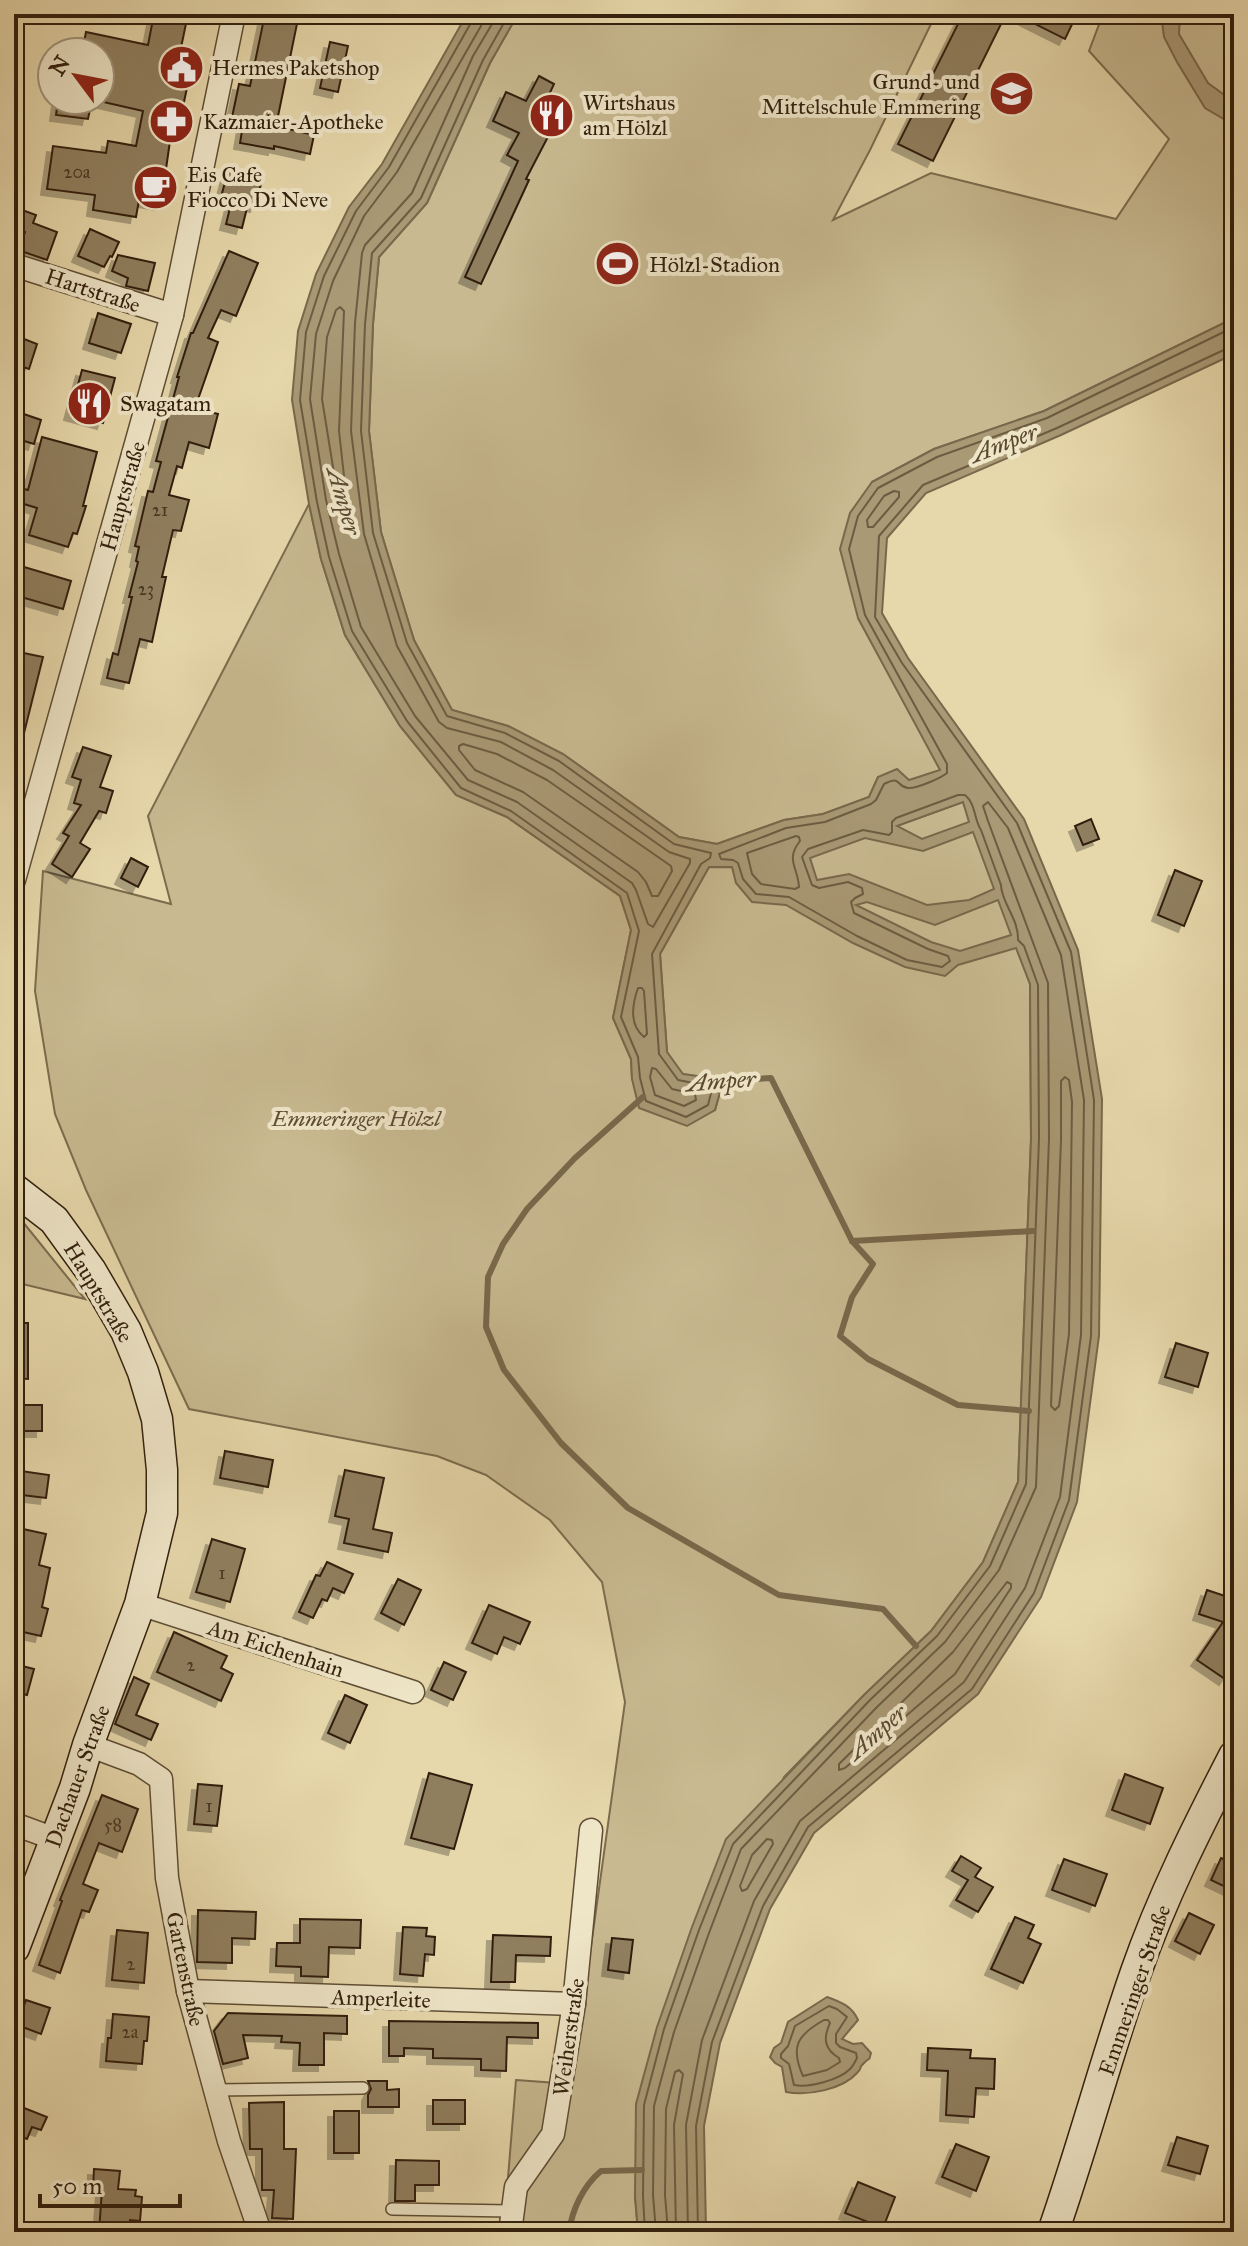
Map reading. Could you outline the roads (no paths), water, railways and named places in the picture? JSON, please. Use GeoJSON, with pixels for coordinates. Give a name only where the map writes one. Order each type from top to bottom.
{"type":"FeatureCollection","features":[{"type":"Feature","properties":{"kind":"street","name":"Hauptstraße"},"geometry":{"type":"LineString","coordinates":[[14,880],[26,819],[172,315],[234,14]]}},
{"type":"Feature","properties":{"kind":"street","name":"Hartstraße"},"geometry":{"type":"LineString","coordinates":[[14,265],[172,315]]}},
{"type":"Feature","properties":{"kind":"street","name":"Hauptstraße"},"geometry":{"type":"LineString","coordinates":[[14,1189],[54,1220],[91,1271],[126,1331],[143,1372],[157,1419],[162,1513],[140,1604]]}},
{"type":"Feature","properties":{"kind":"street","name":"Am Eichenhain"},"geometry":{"type":"LineString","coordinates":[[140,1604],[413,1692]]}},
{"type":"Feature","properties":{"kind":"street","name":"Dachauer Straße"},"geometry":{"type":"LineString","coordinates":[[14,1948],[140,1604]]}},
{"type":"Feature","properties":{"kind":"street","name":"Gartenstraße"},"geometry":{"type":"LineString","coordinates":[[88,1745],[139,1764],[161,1779],[167,1878],[188,1991],[229,2141],[260,2232]]}},
{"type":"Feature","properties":{"kind":"street","name":"Emmeringer Straße"},"geometry":{"type":"LineString","coordinates":[[1053,2232],[1148,1939],[1195,1832],[1234,1756]]}},
{"type":"Feature","properties":{"kind":"street"},"geometry":{"type":"LineString","coordinates":[[14,1824],[55,1839]]}},
{"type":"Feature","properties":{"kind":"street","name":"Weiherstraße"},"geometry":{"type":"LineString","coordinates":[[511,2221],[516,2187],[553,2134],[574,2004],[591,1830]]}},
{"type":"Feature","properties":{"kind":"street","name":"Amperleite"},"geometry":{"type":"LineString","coordinates":[[188,1991],[574,2004]]}},
{"type":"Feature","properties":{"kind":"lane"},"geometry":{"type":"LineString","coordinates":[[215,2090],[328,2094],[363,2088]]}},
{"type":"Feature","properties":{"kind":"lane"},"geometry":{"type":"LineString","coordinates":[[392,2209],[511,2221]]}},
{"type":"Feature","properties":{"kind":"water"},"geometry":{"type":"Polygon","coordinates":[[[467,14],[518,14],[490,63],[427,203],[379,257],[369,431],[381,532],[414,640],[452,710],[508,726],[563,754],[679,837],[717,844],[784,820],[823,814],[869,797],[878,777],[897,769],[909,780],[940,770],[858,618],[840,549],[850,513],[872,482],[934,449],[1044,411],[1234,318],[1234,354],[1061,435],[926,493],[887,538],[882,613],[908,658],[1024,819],[1078,950],[1102,1099],[1099,1336],[1077,1502],[1041,1597],[978,1694],[814,1833],[770,1909],[720,2043],[704,2126],[706,2232],[638,2232],[635,2196],[636,2104],[657,2027],[726,1839],[864,1695],[931,1631],[983,1562],[1018,1482],[1031,1139],[1030,984],[1016,948],[958,965],[945,976],[905,967],[853,943],[786,905],[752,902],[736,883],[732,867],[709,867],[660,954],[667,1052],[683,1074],[727,1080],[715,1110],[687,1126],[639,1108],[631,1059],[613,1018],[631,930],[620,896],[507,817],[456,795],[400,726],[345,635],[321,559],[292,400],[298,331],[316,274],[349,207],[382,164],[467,14]],[[963,802],[897,826],[922,839],[969,822],[963,802]],[[973,832],[923,851],[865,838],[810,858],[817,880],[849,874],[927,905],[969,900],[994,889],[973,832]],[[998,900],[935,925],[867,902],[856,905],[931,942],[960,951],[1011,935],[998,900]]]}},
{"type":"Feature","properties":{"kind":"water"},"geometry":{"type":"Polygon","coordinates":[[[1161,14],[1180,14],[1179,34],[1208,83],[1234,102],[1234,125],[1205,108],[1164,37],[1161,14]]]}},
{"type":"Feature","properties":{"kind":"water"},"geometry":{"type":"Polygon","coordinates":[[[827,1997],[846,2005],[856,2015],[858,2020],[842,2039],[853,2044],[862,2043],[871,2053],[870,2058],[843,2084],[814,2092],[786,2092],[782,2067],[770,2057],[774,2048],[781,2043],[788,2022],[827,1997]]]}},
{"type":"Feature","properties":{"kind":"waterway"},"geometry":{"type":"LineString","coordinates":[[720,1081],[771,1078],[852,1241],[873,1264],[852,1297],[840,1336],[868,1359],[958,1405],[1029,1411]]}},
{"type":"Feature","properties":{"kind":"waterway"},"geometry":{"type":"LineString","coordinates":[[643,1097],[575,1158],[527,1209],[503,1244],[488,1277],[486,1327],[504,1370],[561,1443],[628,1508],[779,1595],[883,1609],[916,1646]]}},
{"type":"Feature","properties":{"kind":"waterway","name":"Amper"},"geometry":{"type":"LineString","coordinates":[[852,1241],[1033,1231]]}},
{"type":"Feature","properties":{"kind":"waterway"},"geometry":{"type":"LineString","coordinates":[[569,2232],[579,2199],[601,2171],[642,2170]]}},
{"type":"Feature","properties":{"kind":"place","name":"Hermes Paketshop"},"geometry":{"type":"Point","coordinates":[181,67]}},
{"type":"Feature","properties":{"kind":"place","name":"Grund- und Mittelschule Emmering"},"geometry":{"type":"Point","coordinates":[1011,94]}},
{"type":"Feature","properties":{"kind":"place","name":"Wirtshaus am Hölzl"},"geometry":{"type":"Point","coordinates":[552,115]}},
{"type":"Feature","properties":{"kind":"place","name":"Kazmaier-Apotheke"},"geometry":{"type":"Point","coordinates":[172,121]}},
{"type":"Feature","properties":{"kind":"place","name":"Eis Cafe Fiocco Di Neve"},"geometry":{"type":"Point","coordinates":[156,187]}},
{"type":"Feature","properties":{"kind":"place","name":"Hölzl-Stadion"},"geometry":{"type":"Point","coordinates":[618,264]}},
{"type":"Feature","properties":{"kind":"place","name":"Swagatam"},"geometry":{"type":"Point","coordinates":[89,403]}},
{"type":"Feature","properties":{"kind":"park label","name":"Emmeringer Hölzl"},"geometry":{"type":"Point","coordinates":[356,1118]}}]}
